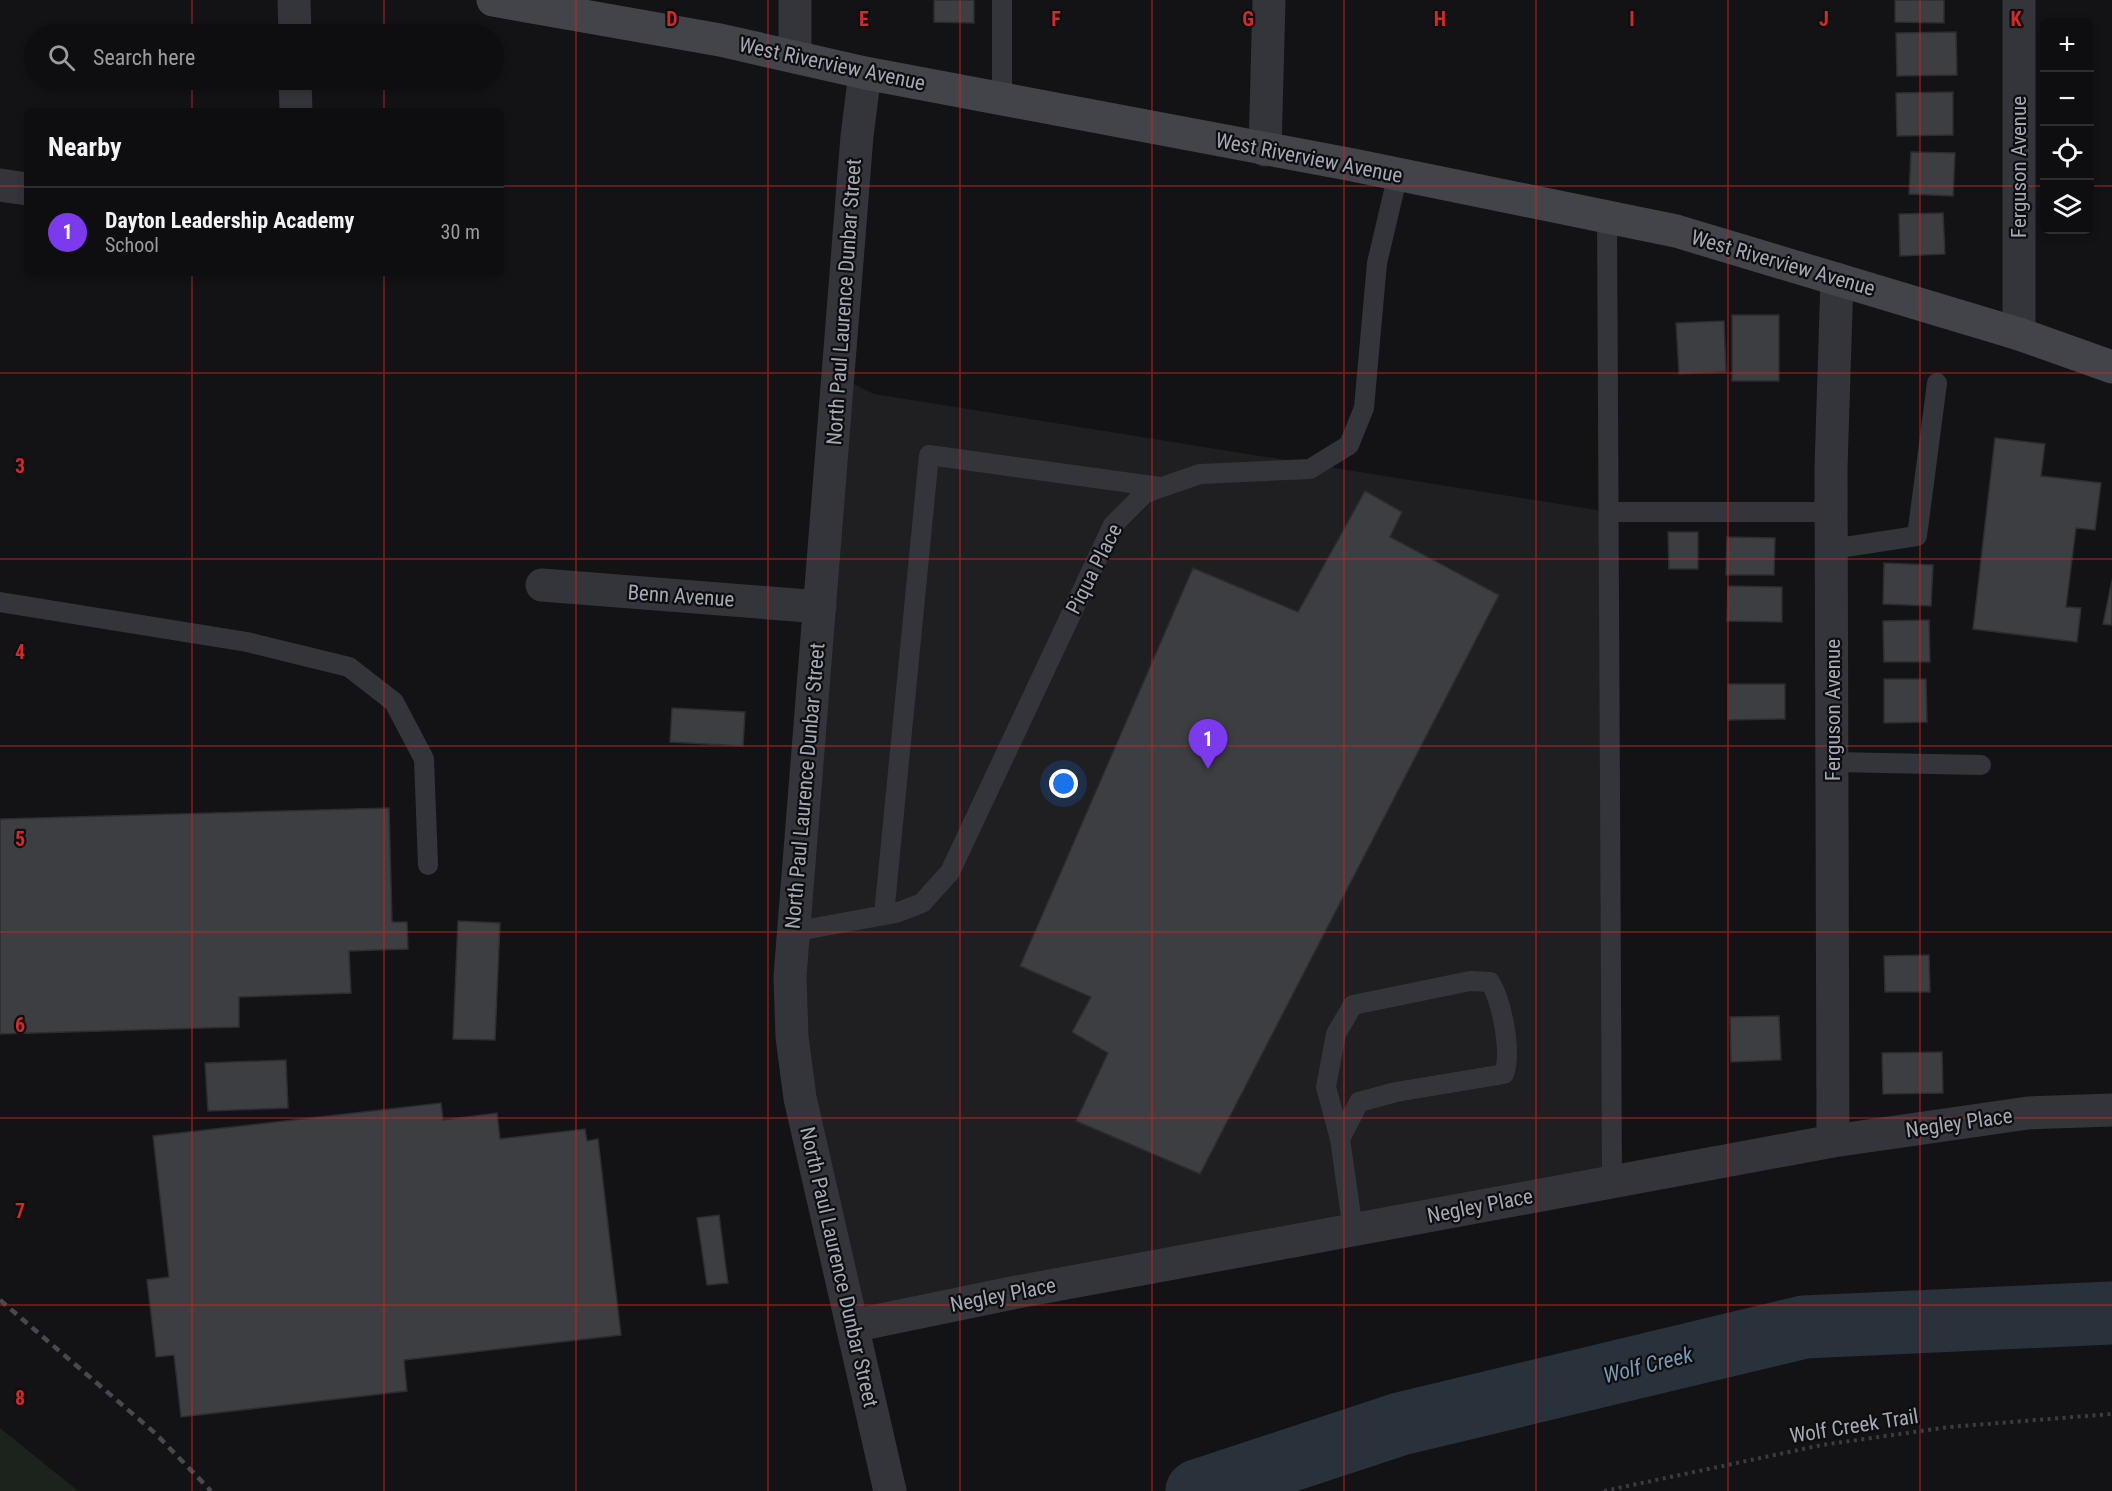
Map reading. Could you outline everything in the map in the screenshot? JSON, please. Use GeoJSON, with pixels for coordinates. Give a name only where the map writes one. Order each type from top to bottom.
{"type":"FeatureCollection","features":[{"type":"Feature","properties":{"kind":"street"},"geometry":{"type":"LineString","coordinates":[[294,0],[295,24]]}},
{"type":"Feature","properties":{"kind":"street","name":"West Riverview Avenue"},"geometry":{"type":"LineString","coordinates":[[493,0],[720,40],[865,73],[1398,174],[1676,231],[2019,334],[2112,367]]}},
{"type":"Feature","properties":{"kind":"street"},"geometry":{"type":"LineString","coordinates":[[795,0],[795,57]]}},
{"type":"Feature","properties":{"kind":"street"},"geometry":{"type":"LineString","coordinates":[[1265,150],[1269,0]]}},
{"type":"Feature","properties":{"kind":"street","name":"Ferguson Avenue"},"geometry":{"type":"LineString","coordinates":[[2019,0],[2019,334]]}},
{"type":"Feature","properties":{"kind":"street","name":"North Paul Laurence Dunbar Street"},"geometry":{"type":"LineString","coordinates":[[865,73],[857,136],[792,932],[792,1037],[800,1098],[890,1491]]}},
{"type":"Feature","properties":{"kind":"street"},"geometry":{"type":"LineString","coordinates":[[295,90],[296,108]]}},
{"type":"Feature","properties":{"kind":"street"},"geometry":{"type":"LineString","coordinates":[[0,185],[24,189]]}},
{"type":"Feature","properties":{"kind":"street","name":"Ferguson Avenue"},"geometry":{"type":"LineString","coordinates":[[1833,1141],[1831,1064],[1832,512],[1837,279]]}},
{"type":"Feature","properties":{"kind":"street","name":"Benn Avenue"},"geometry":{"type":"LineString","coordinates":[[542,585],[820,606]]}},
{"type":"Feature","properties":{"kind":"street","name":"Negley Place"},"geometry":{"type":"LineString","coordinates":[[852,1326],[1012,1293],[1833,1141],[2028,1113],[2112,1110]]}},
{"type":"Feature","properties":{"kind":"lane"},"geometry":{"type":"LineString","coordinates":[[1002,0],[1002,99]]}},
{"type":"Feature","properties":{"kind":"lane","name":"Piqua Place"},"geometry":{"type":"LineString","coordinates":[[792,932],[884,915],[922,903],[950,872],[1113,525],[1144,493],[1200,474],[1310,469],[1349,445],[1364,408],[1377,263],[1398,174]]}},
{"type":"Feature","properties":{"kind":"lane"},"geometry":{"type":"LineString","coordinates":[[1607,216],[1612,1181]]}},
{"type":"Feature","properties":{"kind":"lane"},"geometry":{"type":"LineString","coordinates":[[1832,549],[1917,536],[1937,383]]}},
{"type":"Feature","properties":{"kind":"lane"},"geometry":{"type":"LineString","coordinates":[[884,915],[929,455],[1163,487]]}},
{"type":"Feature","properties":{"kind":"lane"},"geometry":{"type":"LineString","coordinates":[[1609,512],[1832,512]]}},
{"type":"Feature","properties":{"kind":"lane"},"geometry":{"type":"LineString","coordinates":[[0,602],[247,642],[349,667],[394,702],[424,759],[428,865]]}},
{"type":"Feature","properties":{"kind":"lane"},"geometry":{"type":"LineString","coordinates":[[1833,762],[1981,765]]}},
{"type":"Feature","properties":{"kind":"lane"},"geometry":{"type":"LineString","coordinates":[[1340,1139],[1359,1102],[1396,1092],[1504,1074],[1509,1062],[1497,994],[1490,982],[1470,981],[1353,1005],[1336,1034],[1326,1087],[1340,1139],[1353,1230]]}},
{"type":"Feature","properties":{"kind":"path","name":"Wolf Creek Trail"},"geometry":{"type":"LineString","coordinates":[[1604,1491],[1822,1445],[1949,1426],[2112,1414]]}},
{"type":"Feature","properties":{"kind":"shaded area"},"geometry":{"type":"Polygon","coordinates":[[[839,377],[874,394],[1609,512],[1612,1181],[852,1326],[792,1037],[839,377]]]}},
{"type":"Feature","properties":{"kind":"shaded area"},"geometry":{"type":"Polygon","coordinates":[[[0,1428],[78,1491],[0,1491],[0,1428]]]}},
{"type":"Feature","properties":{"kind":"building"},"geometry":{"type":"Polygon","coordinates":[[[934,0],[974,0],[974,23],[934,22],[934,0]]]}},
{"type":"Feature","properties":{"kind":"building"},"geometry":{"type":"Polygon","coordinates":[[[1895,0],[1944,0],[1944,23],[1895,22],[1895,0]]]}},
{"type":"Feature","properties":{"kind":"building"},"geometry":{"type":"Polygon","coordinates":[[[1956,32],[1957,75],[1897,76],[1896,33],[1956,32]]]}},
{"type":"Feature","properties":{"kind":"building"},"geometry":{"type":"Polygon","coordinates":[[[1953,92],[1953,135],[1897,136],[1896,93],[1953,92]]]}},
{"type":"Feature","properties":{"kind":"building"},"geometry":{"type":"Polygon","coordinates":[[[1911,152],[1955,153],[1953,196],[1909,194],[1911,152]]]}},
{"type":"Feature","properties":{"kind":"building"},"geometry":{"type":"Polygon","coordinates":[[[1943,213],[1945,254],[1900,256],[1899,214],[1943,213]]]}},
{"type":"Feature","properties":{"kind":"building"},"geometry":{"type":"Polygon","coordinates":[[[1732,315],[1779,315],[1779,381],[1732,381],[1732,315]]]}},
{"type":"Feature","properties":{"kind":"building"},"geometry":{"type":"Polygon","coordinates":[[[1724,321],[1726,372],[1679,374],[1676,323],[1724,321]]]}},
{"type":"Feature","properties":{"kind":"building"},"geometry":{"type":"Polygon","coordinates":[[[1995,438],[2045,444],[2041,476],[2101,483],[2095,530],[2076,528],[2066,607],[2081,608],[2077,642],[1973,629],[1995,438]]]}},
{"type":"Feature","properties":{"kind":"building"},"geometry":{"type":"Polygon","coordinates":[[[1365,491],[1402,512],[1390,537],[1499,595],[1200,1174],[1076,1121],[1108,1053],[1072,1032],[1091,997],[1020,966],[1193,568],[1298,612],[1365,491]]]}},
{"type":"Feature","properties":{"kind":"building"},"geometry":{"type":"Polygon","coordinates":[[[1668,532],[1698,532],[1698,569],[1669,569],[1668,532]]]}},
{"type":"Feature","properties":{"kind":"building"},"geometry":{"type":"Polygon","coordinates":[[[1727,537],[1775,538],[1774,575],[1726,575],[1727,537]]]}},
{"type":"Feature","properties":{"kind":"building"},"geometry":{"type":"Polygon","coordinates":[[[1884,563],[1933,565],[1931,606],[1883,604],[1884,563]]]}},
{"type":"Feature","properties":{"kind":"building"},"geometry":{"type":"Polygon","coordinates":[[[2112,580],[2112,625],[2103,624],[2112,580]]]}},
{"type":"Feature","properties":{"kind":"building"},"geometry":{"type":"Polygon","coordinates":[[[1728,586],[1782,587],[1782,622],[1727,621],[1728,586]]]}},
{"type":"Feature","properties":{"kind":"building"},"geometry":{"type":"Polygon","coordinates":[[[1929,620],[1930,662],[1884,662],[1883,621],[1929,620]]]}},
{"type":"Feature","properties":{"kind":"building"},"geometry":{"type":"Polygon","coordinates":[[[1884,679],[1926,679],[1927,722],[1884,723],[1884,679]]]}},
{"type":"Feature","properties":{"kind":"building"},"geometry":{"type":"Polygon","coordinates":[[[1728,684],[1785,684],[1785,719],[1728,720],[1728,684]]]}},
{"type":"Feature","properties":{"kind":"building"},"geometry":{"type":"Polygon","coordinates":[[[672,708],[745,712],[743,746],[670,742],[672,708]]]}},
{"type":"Feature","properties":{"kind":"building"},"geometry":{"type":"Polygon","coordinates":[[[389,808],[392,922],[407,922],[408,949],[349,951],[351,993],[239,997],[239,1027],[0,1034],[0,819],[389,808]]]}},
{"type":"Feature","properties":{"kind":"building"},"geometry":{"type":"Polygon","coordinates":[[[458,921],[500,923],[495,1040],[453,1039],[458,921]]]}},
{"type":"Feature","properties":{"kind":"building"},"geometry":{"type":"Polygon","coordinates":[[[1929,955],[1930,992],[1885,992],[1884,956],[1929,955]]]}},
{"type":"Feature","properties":{"kind":"building"},"geometry":{"type":"Polygon","coordinates":[[[1779,1016],[1781,1060],[1731,1062],[1730,1017],[1779,1016]]]}},
{"type":"Feature","properties":{"kind":"building"},"geometry":{"type":"Polygon","coordinates":[[[1942,1052],[1943,1093],[1883,1094],[1882,1053],[1942,1052]]]}},
{"type":"Feature","properties":{"kind":"building"},"geometry":{"type":"Polygon","coordinates":[[[286,1060],[288,1108],[208,1111],[205,1063],[286,1060]]]}},
{"type":"Feature","properties":{"kind":"building"},"geometry":{"type":"Polygon","coordinates":[[[441,1103],[443,1120],[497,1113],[500,1139],[585,1129],[587,1141],[598,1139],[621,1335],[404,1360],[407,1391],[181,1417],[174,1355],[156,1357],[147,1280],[169,1277],[153,1136],[441,1103]]]}},
{"type":"Feature","properties":{"kind":"building"},"geometry":{"type":"Polygon","coordinates":[[[719,1215],[728,1283],[707,1285],[697,1218],[719,1215]]]}},
{"type":"Feature","properties":{"kind":"waterway","name":"Wolf Creek"},"geometry":{"type":"LineString","coordinates":[[1197,1491],[1400,1424],[1804,1327],[2112,1313]]}},
{"type":"Feature","properties":{"kind":"railway"},"geometry":{"type":"LineString","coordinates":[[0,1300],[155,1433],[211,1491]]}},
{"type":"Feature","properties":{"kind":"place","name":"Dayton Leadership Academy"},"geometry":{"type":"Point","coordinates":[1208,769]}}]}
